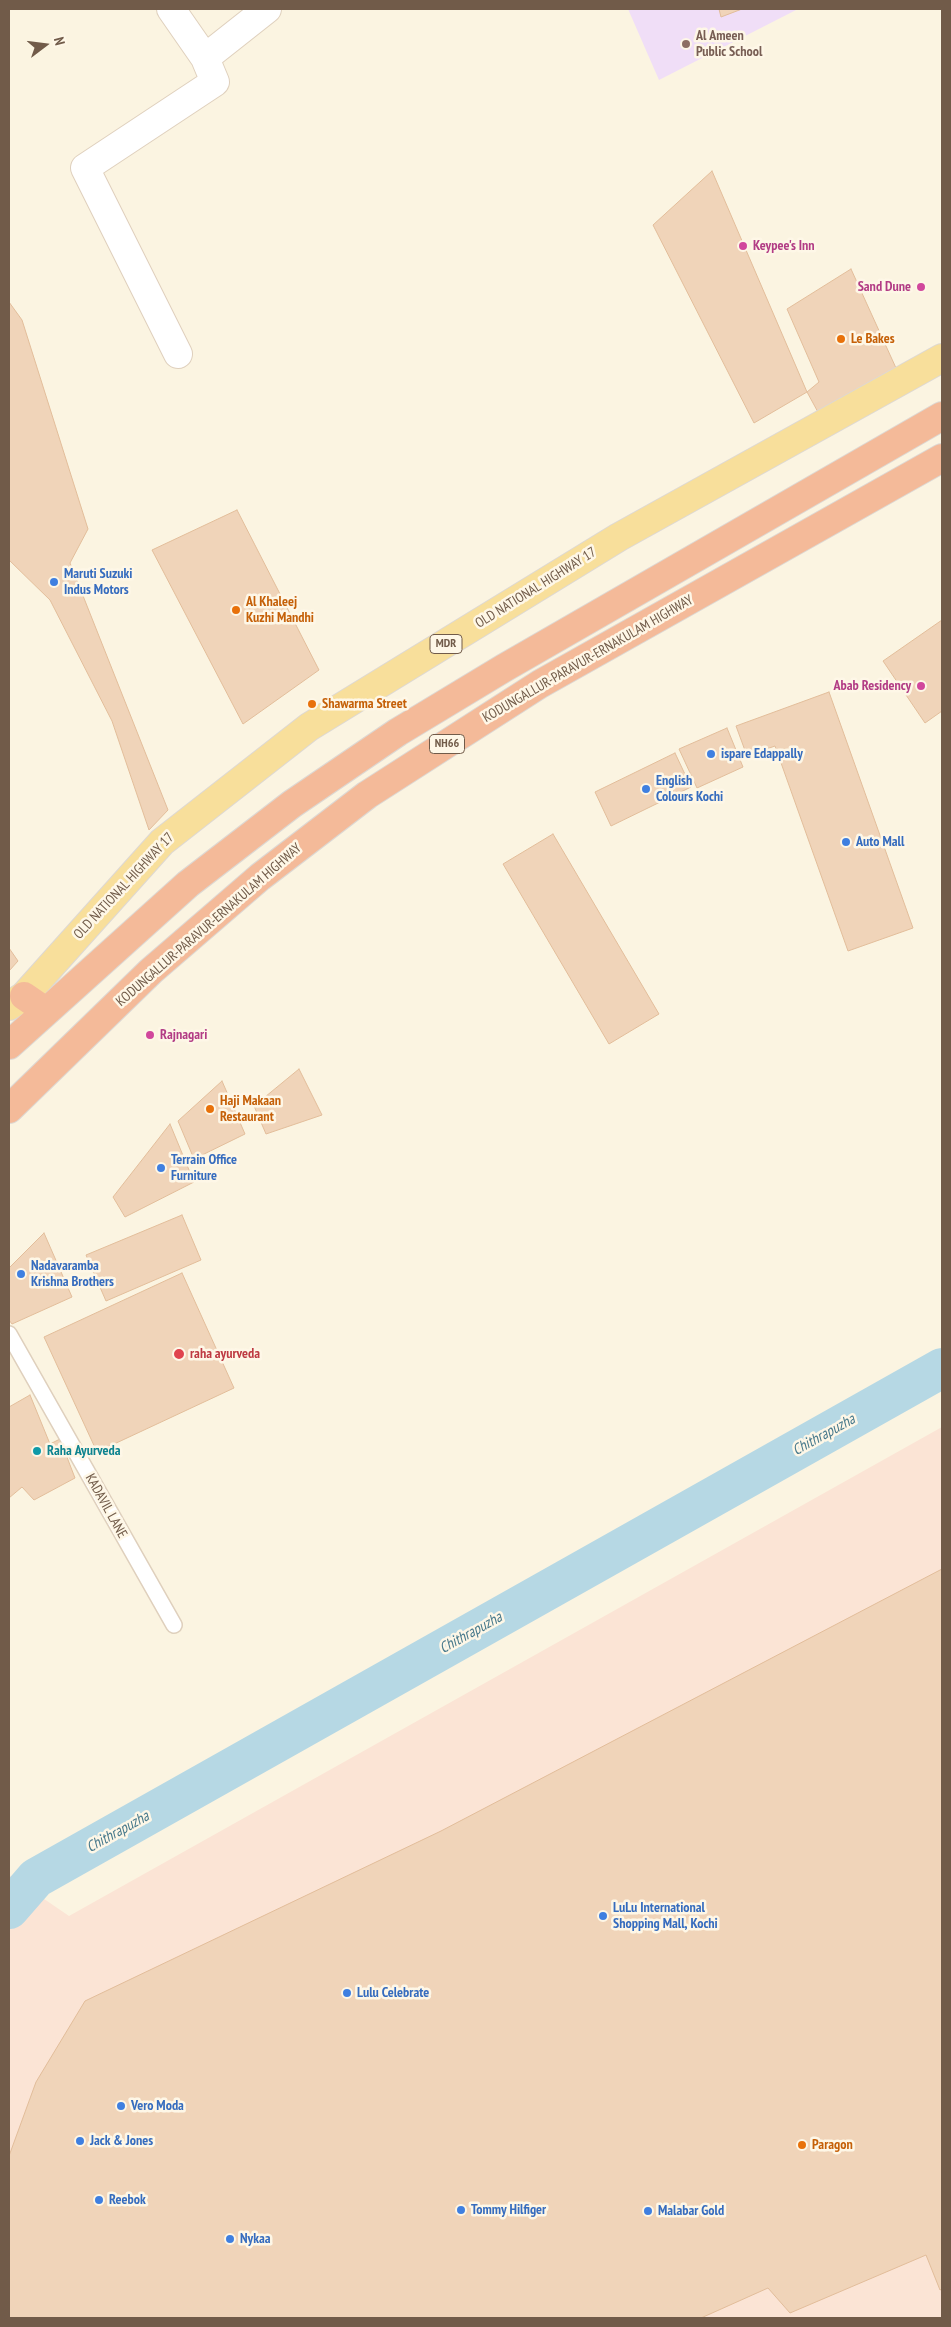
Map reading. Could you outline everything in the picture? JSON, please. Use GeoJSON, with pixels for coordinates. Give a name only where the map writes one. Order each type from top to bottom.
{"type":"FeatureCollection","features":[{"type":"Feature","properties":{"kind":"highway","name":"NH66"},"geometry":{"type":"LineString","coordinates":[[9,1045],[26,1004],[292,804],[398,732],[504,668],[942,416]]}},
{"type":"Feature","properties":{"kind":"highway","name":"KODUNGALLUR-PARAVUR-ERNAKULAM HIGHWAY"},"geometry":{"type":"LineString","coordinates":[[9,1109],[151,972],[260,877],[367,795],[540,684],[942,458]]}},
{"type":"Feature","properties":{"kind":"main road","name":"OLD NATIONAL HIGHWAY 17"},"geometry":{"type":"LineString","coordinates":[[26,1004],[162,842],[310,727],[618,537],[942,358]]}},
{"type":"Feature","properties":{"kind":"street"},"geometry":{"type":"LineString","coordinates":[[172,9],[205,58],[215,82],[85,168],[178,354]]}},
{"type":"Feature","properties":{"kind":"street"},"geometry":{"type":"LineString","coordinates":[[205,58],[267,9]]}},
{"type":"Feature","properties":{"kind":"lane","name":"KADAVIL LANE"},"geometry":{"type":"LineString","coordinates":[[9,1334],[174,1625]]}},
{"type":"Feature","properties":{"kind":"shaded area","name":"Al Ameen Public School"},"geometry":{"type":"Polygon","coordinates":[[[628,9],[798,9],[659,80],[628,9]]]}},
{"type":"Feature","properties":{"kind":"shaded area","name":"LuLu International Shopping Mall, Kochi"},"geometry":{"type":"Polygon","coordinates":[[[942,1427],[942,2318],[9,2318],[9,1875],[69,1916],[942,1427]]]}},
{"type":"Feature","properties":{"kind":"building"},"geometry":{"type":"Polygon","coordinates":[[[719,9],[742,9],[721,17],[719,9]]]}},
{"type":"Feature","properties":{"kind":"building"},"geometry":{"type":"Polygon","coordinates":[[[712,171],[807,392],[754,423],[653,225],[712,171]]]}},
{"type":"Feature","properties":{"kind":"building","name":"Le Bakes"},"geometry":{"type":"Polygon","coordinates":[[[851,269],[896,368],[819,414],[807,392],[819,382],[787,309],[851,269]]]}},
{"type":"Feature","properties":{"kind":"building","name":"Maruti Suzuki Indus Motors"},"geometry":{"type":"Polygon","coordinates":[[[9,302],[22,320],[88,529],[70,563],[168,810],[149,830],[112,721],[50,600],[9,560],[9,302]]]}},
{"type":"Feature","properties":{"kind":"building","name":"Al Khaleej Kuzhi Mandhi"},"geometry":{"type":"Polygon","coordinates":[[[237,510],[319,670],[243,724],[152,550],[237,510]]]}},
{"type":"Feature","properties":{"kind":"building","name":"Abab Residency"},"geometry":{"type":"Polygon","coordinates":[[[942,620],[942,711],[925,723],[883,661],[942,620]]]}},
{"type":"Feature","properties":{"kind":"building","name":"Auto Mall"},"geometry":{"type":"Polygon","coordinates":[[[829,692],[913,928],[848,951],[775,746],[747,756],[736,726],[829,692]]]}},
{"type":"Feature","properties":{"kind":"building"},"geometry":{"type":"Polygon","coordinates":[[[727,728],[743,767],[697,788],[679,749],[727,728]]]}},
{"type":"Feature","properties":{"kind":"building"},"geometry":{"type":"Polygon","coordinates":[[[675,753],[691,787],[611,826],[595,792],[675,753]]]}},
{"type":"Feature","properties":{"kind":"building"},"geometry":{"type":"Polygon","coordinates":[[[553,834],[659,1014],[609,1044],[503,864],[553,834]]]}},
{"type":"Feature","properties":{"kind":"building"},"geometry":{"type":"Polygon","coordinates":[[[9,948],[18,961],[9,971],[9,948]]]}},
{"type":"Feature","properties":{"kind":"building"},"geometry":{"type":"Polygon","coordinates":[[[299,1069],[322,1115],[266,1134],[254,1106],[299,1069]]]}},
{"type":"Feature","properties":{"kind":"building"},"geometry":{"type":"Polygon","coordinates":[[[222,1081],[245,1134],[194,1159],[178,1121],[222,1081]]]}},
{"type":"Feature","properties":{"kind":"building"},"geometry":{"type":"Polygon","coordinates":[[[170,1124],[194,1182],[125,1217],[113,1197],[170,1124]]]}},
{"type":"Feature","properties":{"kind":"building"},"geometry":{"type":"Polygon","coordinates":[[[182,1215],[201,1260],[106,1301],[86,1255],[182,1215]]]}},
{"type":"Feature","properties":{"kind":"building"},"geometry":{"type":"Polygon","coordinates":[[[44,1233],[72,1297],[12,1324],[9,1320],[9,1268],[44,1233]]]}},
{"type":"Feature","properties":{"kind":"building"},"geometry":{"type":"Polygon","coordinates":[[[182,1273],[234,1388],[97,1452],[44,1337],[182,1273]]]}},
{"type":"Feature","properties":{"kind":"building","name":"Raha Ayurveda"},"geometry":{"type":"Polygon","coordinates":[[[30,1395],[50,1444],[60,1439],[75,1478],[34,1500],[22,1487],[9,1498],[9,1407],[30,1395]]]}},
{"type":"Feature","properties":{"kind":"building","name":"LuLu International Shopping Mall, Kochi"},"geometry":{"type":"Polygon","coordinates":[[[942,1569],[942,2289],[940,2290],[926,2255],[790,2313],[768,2288],[701,2318],[9,2318],[9,2156],[36,2082],[85,2001],[441,1831],[942,1569]]]}},
{"type":"Feature","properties":{"kind":"waterway","name":"Chithrapuzha"},"geometry":{"type":"LineString","coordinates":[[9,1909],[36,1878],[942,1368]]}},
{"type":"Feature","properties":{"kind":"place","name":"Al Ameen Public School"},"geometry":{"type":"Point","coordinates":[686,44]}},
{"type":"Feature","properties":{"kind":"place","name":"Keypee's Inn"},"geometry":{"type":"Point","coordinates":[743,246]}},
{"type":"Feature","properties":{"kind":"place","name":"Sand Dune"},"geometry":{"type":"Point","coordinates":[921,287]}},
{"type":"Feature","properties":{"kind":"place","name":"Le Bakes"},"geometry":{"type":"Point","coordinates":[841,339]}},
{"type":"Feature","properties":{"kind":"place","name":"Maruti Suzuki Indus Motors"},"geometry":{"type":"Point","coordinates":[54,582]}},
{"type":"Feature","properties":{"kind":"place","name":"Al Khaleej Kuzhi Mandhi"},"geometry":{"type":"Point","coordinates":[236,610]}},
{"type":"Feature","properties":{"kind":"place","name":"Abab Residency"},"geometry":{"type":"Point","coordinates":[921,686]}},
{"type":"Feature","properties":{"kind":"place","name":"Shawarma Street"},"geometry":{"type":"Point","coordinates":[312,704]}},
{"type":"Feature","properties":{"kind":"place","name":"ispare Edappally"},"geometry":{"type":"Point","coordinates":[711,754]}},
{"type":"Feature","properties":{"kind":"place","name":"English Colours Kochi"},"geometry":{"type":"Point","coordinates":[646,789]}},
{"type":"Feature","properties":{"kind":"place","name":"Auto Mall"},"geometry":{"type":"Point","coordinates":[846,842]}},
{"type":"Feature","properties":{"kind":"place","name":"Rajnagari"},"geometry":{"type":"Point","coordinates":[150,1035]}},
{"type":"Feature","properties":{"kind":"place","name":"Haji Makaan Restaurant"},"geometry":{"type":"Point","coordinates":[210,1109]}},
{"type":"Feature","properties":{"kind":"place","name":"Terrain Office Furniture"},"geometry":{"type":"Point","coordinates":[161,1168]}},
{"type":"Feature","properties":{"kind":"place","name":"Nadavaramba Krishna Brothers"},"geometry":{"type":"Point","coordinates":[21,1274]}},
{"type":"Feature","properties":{"kind":"place","name":"raha ayurveda"},"geometry":{"type":"Point","coordinates":[179,1354]}},
{"type":"Feature","properties":{"kind":"place","name":"Raha Ayurveda"},"geometry":{"type":"Point","coordinates":[37,1451]}},
{"type":"Feature","properties":{"kind":"place","name":"LuLu International Shopping Mall, Kochi"},"geometry":{"type":"Point","coordinates":[603,1916]}},
{"type":"Feature","properties":{"kind":"place","name":"Lulu Celebrate"},"geometry":{"type":"Point","coordinates":[347,1993]}},
{"type":"Feature","properties":{"kind":"place","name":"Vero Moda"},"geometry":{"type":"Point","coordinates":[121,2106]}},
{"type":"Feature","properties":{"kind":"place","name":"Jack & Jones"},"geometry":{"type":"Point","coordinates":[80,2141]}},
{"type":"Feature","properties":{"kind":"place","name":"Paragon"},"geometry":{"type":"Point","coordinates":[802,2145]}},
{"type":"Feature","properties":{"kind":"place","name":"Reebok"},"geometry":{"type":"Point","coordinates":[99,2200]}},
{"type":"Feature","properties":{"kind":"place","name":"Tommy Hilfiger"},"geometry":{"type":"Point","coordinates":[461,2210]}},
{"type":"Feature","properties":{"kind":"place","name":"Malabar Gold"},"geometry":{"type":"Point","coordinates":[648,2211]}},
{"type":"Feature","properties":{"kind":"place","name":"Nykaa"},"geometry":{"type":"Point","coordinates":[230,2239]}}]}
